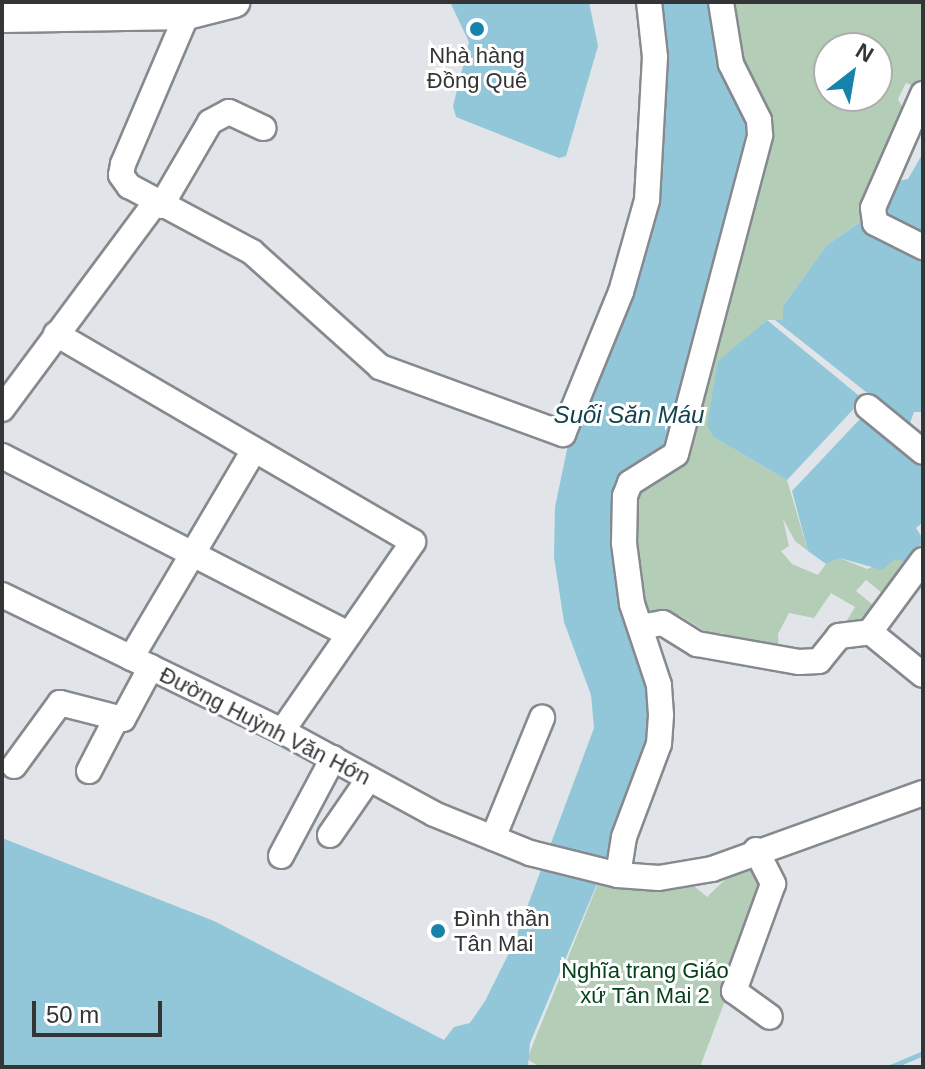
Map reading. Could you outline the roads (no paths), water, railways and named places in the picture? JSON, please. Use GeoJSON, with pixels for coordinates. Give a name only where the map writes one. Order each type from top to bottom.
{"type":"FeatureCollection","features":[{"type":"Feature","properties":{"kind":"main road"},"geometry":{"type":"LineString","coordinates":[[2,17],[187,14],[234,2]]}},
{"type":"Feature","properties":{"kind":"street"},"geometry":{"type":"LineString","coordinates":[[187,14],[121,175],[158,205],[227,235],[252,252],[380,367],[563,434],[621,292],[647,200],[655,57],[649,2]]}},
{"type":"Feature","properties":{"kind":"street"},"geometry":{"type":"LineString","coordinates":[[721,2],[731,64],[754,107],[760,135],[676,454],[630,483],[625,496],[624,543],[640,627],[659,685],[660,730],[653,767],[624,837],[618,875],[677,876],[712,869],[756,850],[923,793]]}},
{"type":"Feature","properties":{"kind":"street"},"geometry":{"type":"LineString","coordinates":[[923,94],[873,208],[875,223],[923,247]]}},
{"type":"Feature","properties":{"kind":"street"},"geometry":{"type":"LineString","coordinates":[[2,409],[56,334],[158,205],[210,122],[229,112],[263,128]]}},
{"type":"Feature","properties":{"kind":"street"},"geometry":{"type":"LineString","coordinates":[[56,334],[253,452],[413,542],[282,731]]}},
{"type":"Feature","properties":{"kind":"street"},"geometry":{"type":"LineString","coordinates":[[868,407],[923,452]]}},
{"type":"Feature","properties":{"kind":"street"},"geometry":{"type":"LineString","coordinates":[[14,766],[60,703],[116,719],[128,714],[141,662],[193,553],[253,452]]}},
{"type":"Feature","properties":{"kind":"street"},"geometry":{"type":"LineString","coordinates":[[2,456],[349,634]]}},
{"type":"Feature","properties":{"kind":"street"},"geometry":{"type":"LineString","coordinates":[[640,627],[663,623],[697,644],[799,662],[819,661],[839,636],[870,632],[923,560]]}},
{"type":"Feature","properties":{"kind":"street","name":"Đường Huỳnh Văn Hớn"},"geometry":{"type":"LineString","coordinates":[[2,595],[282,731],[368,780],[493,838],[530,853],[618,875]]}},
{"type":"Feature","properties":{"kind":"street"},"geometry":{"type":"LineString","coordinates":[[870,632],[923,675]]}},
{"type":"Feature","properties":{"kind":"street"},"geometry":{"type":"LineString","coordinates":[[493,838],[542,718]]}},
{"type":"Feature","properties":{"kind":"street"},"geometry":{"type":"LineString","coordinates":[[89,771],[116,719]]}},
{"type":"Feature","properties":{"kind":"street"},"geometry":{"type":"LineString","coordinates":[[281,856],[333,758]]}},
{"type":"Feature","properties":{"kind":"street"},"geometry":{"type":"LineString","coordinates":[[330,835],[368,780]]}},
{"type":"Feature","properties":{"kind":"street"},"geometry":{"type":"LineString","coordinates":[[756,850],[773,884],[734,991],[770,1017]]}},
{"type":"Feature","properties":{"kind":"water"},"geometry":{"type":"Polygon","coordinates":[[[450,2],[589,2],[598,46],[566,156],[559,158],[456,117],[453,106],[469,42],[450,2]]]}},
{"type":"Feature","properties":{"kind":"water","name":"Suối Săn Máu"},"geometry":{"type":"Polygon","coordinates":[[[656,2],[715,2],[753,121],[670,450],[624,479],[656,692],[655,722],[618,834],[530,1043],[528,1067],[2,1067],[2,838],[214,921],[444,1040],[454,1027],[470,1023],[485,1001],[513,945],[594,728],[591,695],[564,622],[554,557],[555,507],[573,421],[627,296],[656,2]]]}},
{"type":"Feature","properties":{"kind":"water"},"geometry":{"type":"Polygon","coordinates":[[[923,153],[923,241],[880,218],[890,183],[908,179],[923,153]]]}},
{"type":"Feature","properties":{"kind":"water"},"geometry":{"type":"Polygon","coordinates":[[[868,217],[923,254],[923,412],[914,412],[909,426],[775,320],[783,320],[783,306],[827,245],[868,217]]]}},
{"type":"Feature","properties":{"kind":"water"},"geometry":{"type":"Polygon","coordinates":[[[767,320],[863,399],[787,480],[715,438],[707,426],[718,361],[767,320]]]}},
{"type":"Feature","properties":{"kind":"water"},"geometry":{"type":"Polygon","coordinates":[[[870,419],[923,461],[923,522],[916,528],[923,539],[907,562],[895,559],[882,570],[840,558],[826,564],[808,551],[792,491],[859,420],[870,419]]]}},
{"type":"Feature","properties":{"kind":"waterway"},"geometry":{"type":"LineString","coordinates":[[890,1067],[923,1053]]}},
{"type":"Feature","properties":{"kind":"place","name":"Nhà hàng Đồng Quê"},"geometry":{"type":"Point","coordinates":[477,29]}},
{"type":"Feature","properties":{"kind":"place","name":"Đình thần Tân Mai"},"geometry":{"type":"Point","coordinates":[438,931]}},
{"type":"Feature","properties":{"kind":"park label","name":"Nghĩa trang Giáo xứ Tân Mai 2"},"geometry":{"type":"Point","coordinates":[645,982]}}]}
